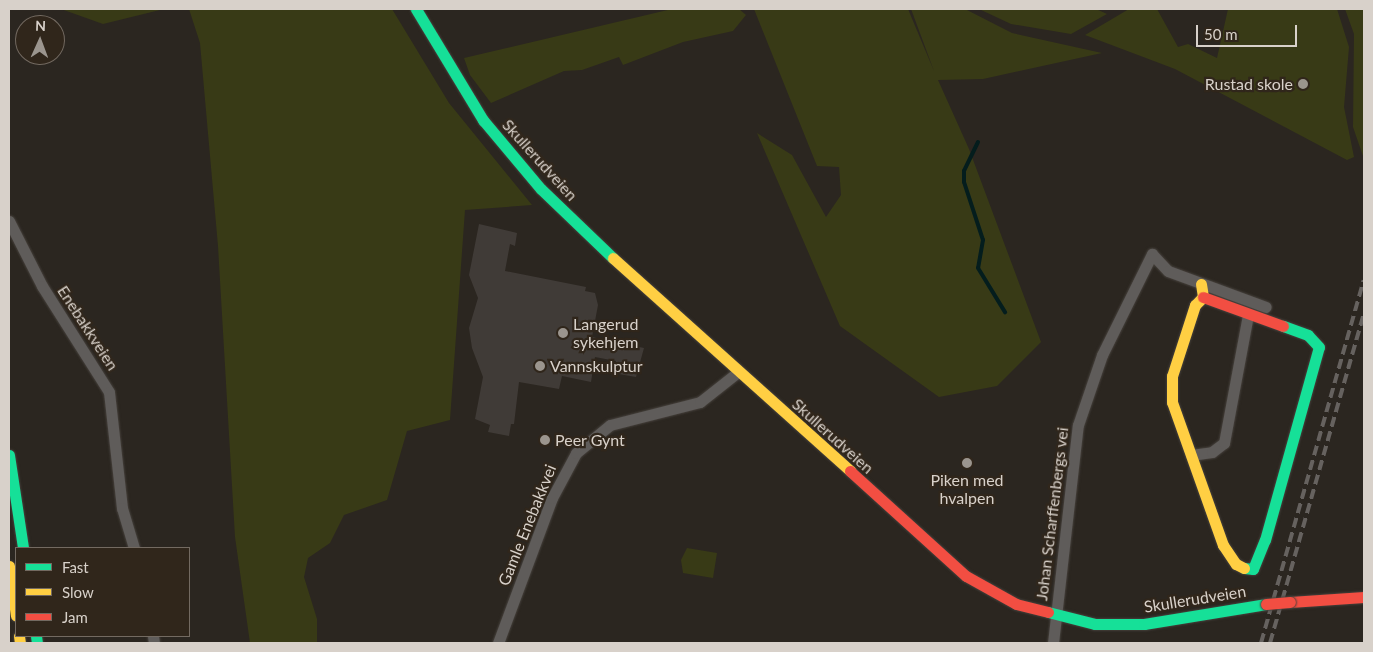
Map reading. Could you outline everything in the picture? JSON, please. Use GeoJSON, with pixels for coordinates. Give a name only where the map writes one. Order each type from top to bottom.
{"type":"FeatureCollection","features":[{"type":"Feature","properties":{"kind":"main road","name":"Skullerudveien"},"geometry":{"type":"LineString","coordinates":[[416,9],[478,112],[531,179],[598,245],[949,563],[995,594],[1056,617],[1095,624],[1144,624],[1266,604],[1364,597]]}},
{"type":"Feature","properties":{"kind":"main road"},"geometry":{"type":"LineString","coordinates":[[1201,284],[1203,297]]}},
{"type":"Feature","properties":{"kind":"main road"},"geometry":{"type":"LineString","coordinates":[[1203,297],[1248,315],[1308,335],[1317,342],[1319,353],[1266,540],[1253,569],[1236,564],[1223,545],[1171,390],[1181,346],[1195,305],[1203,297]]}},
{"type":"Feature","properties":{"kind":"main road"},"geometry":{"type":"LineString","coordinates":[[9,455],[23,547]]}},
{"type":"Feature","properties":{"kind":"main road"},"geometry":{"type":"LineString","coordinates":[[9,566],[15,609]]}},
{"type":"Feature","properties":{"kind":"street","name":"Enebakkveien"},"geometry":{"type":"LineString","coordinates":[[9,221],[42,286],[109,392],[122,508],[134,547]]}},
{"type":"Feature","properties":{"kind":"street","name":"Johan Scharffenbergs vei"},"geometry":{"type":"LineString","coordinates":[[1053,643],[1078,425],[1102,355],[1152,254],[1165,270],[1201,284]]}},
{"type":"Feature","properties":{"kind":"street"},"geometry":{"type":"LineString","coordinates":[[1201,284],[1266,307]]}},
{"type":"Feature","properties":{"kind":"street"},"geometry":{"type":"LineString","coordinates":[[1192,455],[1212,452],[1224,443],[1248,315]]}},
{"type":"Feature","properties":{"kind":"street","name":"Gamle Enebakkvei"},"geometry":{"type":"LineString","coordinates":[[498,643],[552,498],[576,452],[610,425],[700,402],[738,372]]}},
{"type":"Feature","properties":{"kind":"green space"},"geometry":{"type":"Polygon","coordinates":[[[61,9],[164,9],[103,24],[61,9]]]}},
{"type":"Feature","properties":{"kind":"green space"},"geometry":{"type":"Polygon","coordinates":[[[189,9],[392,9],[449,103],[532,205],[465,210],[450,420],[407,431],[387,500],[344,515],[330,543],[308,558],[304,577],[317,619],[317,643],[250,643],[235,537],[218,246],[200,43],[189,9]]]}},
{"type":"Feature","properties":{"kind":"green space"},"geometry":{"type":"Polygon","coordinates":[[[672,9],[739,9],[746,15],[733,31],[683,42],[623,65],[619,57],[582,70],[564,71],[491,103],[470,75],[464,58],[672,9]]]}},
{"type":"Feature","properties":{"kind":"green space"},"geometry":{"type":"Polygon","coordinates":[[[754,9],[908,9],[934,71],[911,9],[965,9],[1012,33],[1102,53],[983,79],[938,80],[969,149],[1041,342],[997,386],[939,397],[840,326],[757,133],[792,155],[826,217],[841,195],[839,167],[817,166],[754,9]]]}},
{"type":"Feature","properties":{"kind":"green space"},"geometry":{"type":"Polygon","coordinates":[[[979,9],[1096,9],[1107,14],[1071,34],[1011,24],[979,9]]]}},
{"type":"Feature","properties":{"kind":"green space"},"geometry":{"type":"Polygon","coordinates":[[[1129,9],[1157,9],[1178,47],[1188,44],[1217,58],[1228,9],[1337,9],[1349,47],[1344,107],[1354,157],[1347,160],[1175,69],[1085,35],[1129,9]]]}},
{"type":"Feature","properties":{"kind":"green space"},"geometry":{"type":"Polygon","coordinates":[[[1345,9],[1364,9],[1364,159],[1353,127],[1354,34],[1345,9]]]}},
{"type":"Feature","properties":{"kind":"green space"},"geometry":{"type":"Polygon","coordinates":[[[687,548],[717,553],[713,578],[683,573],[681,560],[687,548]]]}},
{"type":"Feature","properties":{"kind":"building","name":"Langerud sykehjem"},"geometry":{"type":"Polygon","coordinates":[[[479,224],[517,233],[515,246],[510,244],[505,271],[586,287],[585,291],[595,293],[598,305],[592,337],[644,348],[636,377],[613,373],[616,361],[595,357],[591,382],[562,376],[559,389],[519,382],[514,424],[511,424],[509,436],[488,432],[490,425],[475,419],[483,377],[472,348],[469,328],[478,298],[469,275],[479,224]]]}},
{"type":"Feature","properties":{"kind":"waterway"},"geometry":{"type":"LineString","coordinates":[[978,142],[964,171],[964,182],[983,240],[978,268],[1005,312]]}},
{"type":"Feature","properties":{"kind":"railway"},"geometry":{"type":"LineString","coordinates":[[1261,643],[1364,280]]}},
{"type":"Feature","properties":{"kind":"railway"},"geometry":{"type":"LineString","coordinates":[[1270,643],[1364,314]]}},
{"type":"Feature","properties":{"kind":"traffic: fast"},"geometry":{"type":"LineString","coordinates":[[416,9],[483,120],[541,189],[613,258]]}},
{"type":"Feature","properties":{"kind":"traffic: fast"},"geometry":{"type":"LineString","coordinates":[[1244,568],[1253,569],[1265,540],[1319,347],[1308,335],[1283,326]]}},
{"type":"Feature","properties":{"kind":"traffic: fast"},"geometry":{"type":"LineString","coordinates":[[9,455],[23,547]]}},
{"type":"Feature","properties":{"kind":"traffic: fast"},"geometry":{"type":"LineString","coordinates":[[1048,612],[1095,624],[1144,624],[1266,604]]}},
{"type":"Feature","properties":{"kind":"traffic: fast"},"geometry":{"type":"LineString","coordinates":[[36,637],[37,643]]}},
{"type":"Feature","properties":{"kind":"traffic: slow"},"geometry":{"type":"LineString","coordinates":[[613,258],[850,471]]}},
{"type":"Feature","properties":{"kind":"traffic: slow"},"geometry":{"type":"LineString","coordinates":[[1201,284],[1203,297],[1195,305],[1172,376],[1172,402],[1223,545],[1236,564],[1244,568]]}},
{"type":"Feature","properties":{"kind":"traffic: slow"},"geometry":{"type":"LineString","coordinates":[[9,566],[15,609]]}},
{"type":"Feature","properties":{"kind":"traffic: slow"},"geometry":{"type":"LineString","coordinates":[[19,637],[20,643]]}},
{"type":"Feature","properties":{"kind":"traffic: jam"},"geometry":{"type":"LineString","coordinates":[[1203,297],[1283,326]]}},
{"type":"Feature","properties":{"kind":"traffic: jam"},"geometry":{"type":"LineString","coordinates":[[850,471],[966,576],[1016,604],[1048,612]]}},
{"type":"Feature","properties":{"kind":"traffic: jam"},"geometry":{"type":"LineString","coordinates":[[1290,602],[1364,597]]}},
{"type":"Feature","properties":{"kind":"traffic: jam"},"geometry":{"type":"LineString","coordinates":[[1266,604],[1290,602]]}},
{"type":"Feature","properties":{"kind":"place","name":"Rustad skole"},"geometry":{"type":"Point","coordinates":[1303,84]}},
{"type":"Feature","properties":{"kind":"place","name":"Langerud sykehjem"},"geometry":{"type":"Point","coordinates":[563,333]}},
{"type":"Feature","properties":{"kind":"place","name":"Vannskulptur"},"geometry":{"type":"Point","coordinates":[540,366]}},
{"type":"Feature","properties":{"kind":"place","name":"Peer Gynt"},"geometry":{"type":"Point","coordinates":[545,440]}},
{"type":"Feature","properties":{"kind":"place","name":"Piken med hvalpen"},"geometry":{"type":"Point","coordinates":[967,463]}}]}
